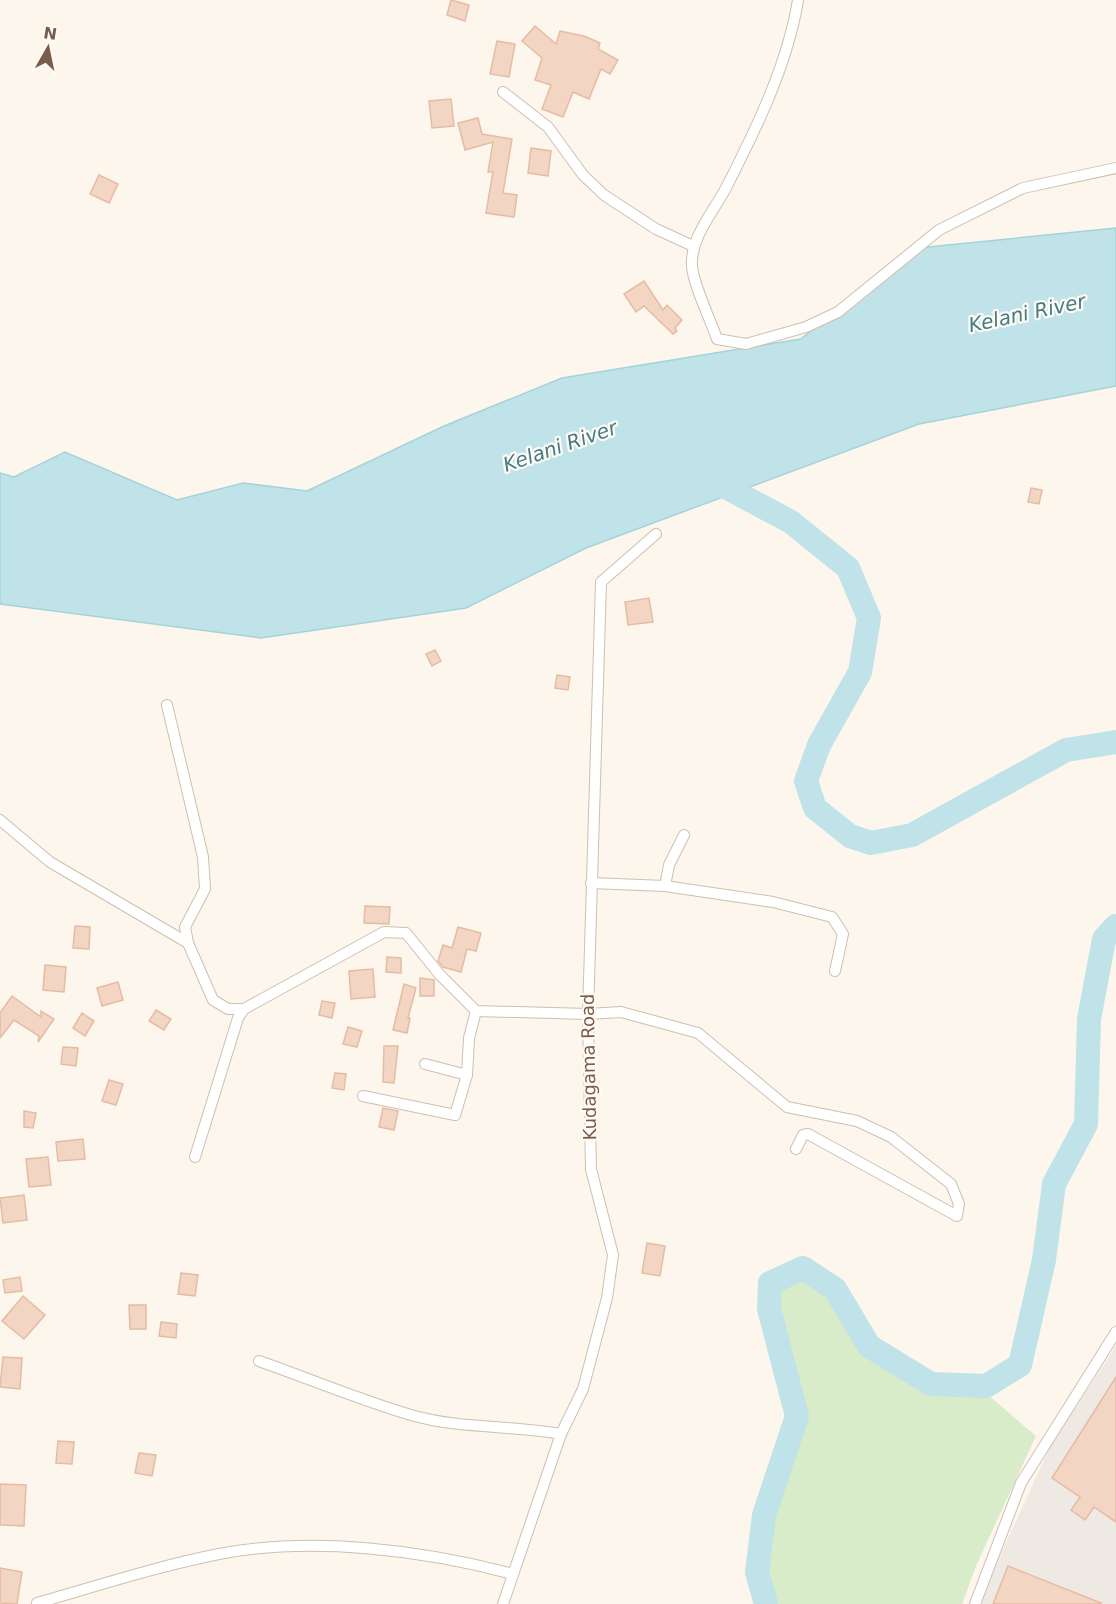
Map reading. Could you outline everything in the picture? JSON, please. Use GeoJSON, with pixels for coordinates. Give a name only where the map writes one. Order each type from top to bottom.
{"type":"FeatureCollection","features":[{"type":"Feature","properties":{"kind":"street"},"geometry":{"type":"LineString","coordinates":[[798,0],[795,21],[767,99],[728,184],[693,246],[692,268],[717,339],[746,344],[806,327],[838,312],[939,230],[1023,188],[1116,168]]}},
{"type":"Feature","properties":{"kind":"street"},"geometry":{"type":"LineString","coordinates":[[503,92],[548,127],[583,175],[604,195],[656,229],[693,246]]}},
{"type":"Feature","properties":{"kind":"street","name":"Kudagama Road"},"geometry":{"type":"LineString","coordinates":[[503,1604],[561,1434],[583,1389],[608,1298],[613,1255],[591,1169],[588,1014],[601,582],[656,534]]}},
{"type":"Feature","properties":{"kind":"street"},"geometry":{"type":"LineString","coordinates":[[167,705],[203,857],[205,889],[185,927],[188,943],[213,1000],[228,1008],[244,1009]]}},
{"type":"Feature","properties":{"kind":"street"},"geometry":{"type":"LineString","coordinates":[[0,820],[50,862],[188,943]]}},
{"type":"Feature","properties":{"kind":"street"},"geometry":{"type":"LineString","coordinates":[[665,886],[669,865],[684,836]]}},
{"type":"Feature","properties":{"kind":"street"},"geometry":{"type":"LineString","coordinates":[[591,883],[665,886],[773,903],[832,917],[843,934],[835,970]]}},
{"type":"Feature","properties":{"kind":"street"},"geometry":{"type":"LineString","coordinates":[[195,1157],[238,1018],[244,1009],[384,932],[393,931],[406,933],[440,975],[476,1011],[588,1014],[621,1012],[698,1033],[787,1107],[857,1121],[891,1137],[951,1184],[959,1204],[957,1216],[808,1134],[802,1135],[796,1149]]}},
{"type":"Feature","properties":{"kind":"street"},"geometry":{"type":"LineString","coordinates":[[363,1096],[455,1115],[467,1075],[469,1038],[476,1011]]}},
{"type":"Feature","properties":{"kind":"street"},"geometry":{"type":"LineString","coordinates":[[425,1064],[467,1075]]}},
{"type":"Feature","properties":{"kind":"street"},"geometry":{"type":"LineString","coordinates":[[975,1604],[1021,1483],[1116,1332]]}},
{"type":"Feature","properties":{"kind":"street"},"geometry":{"type":"LineString","coordinates":[[260,1361],[412,1415],[457,1424],[528,1428],[561,1434]]}},
{"type":"Feature","properties":{"kind":"street"},"geometry":{"type":"LineString","coordinates":[[37,1603],[219,1554],[271,1547],[340,1545],[474,1564],[513,1574]]}},
{"type":"Feature","properties":{"kind":"shaded area"},"geometry":{"type":"Polygon","coordinates":[[[1116,1346],[1116,1604],[981,1604],[992,1573],[1051,1445],[1116,1346]]]}},
{"type":"Feature","properties":{"kind":"green space"},"geometry":{"type":"Polygon","coordinates":[[[802,1277],[829,1295],[863,1352],[929,1391],[988,1395],[1036,1436],[976,1566],[962,1604],[774,1604],[765,1571],[772,1516],[806,1417],[777,1308],[778,1288],[802,1277]]]}},
{"type":"Feature","properties":{"kind":"water","name":"Kelani River"},"geometry":{"type":"Polygon","coordinates":[[[1116,228],[1116,386],[919,424],[586,548],[466,608],[261,638],[0,604],[0,473],[14,477],[65,452],[177,500],[243,483],[307,491],[444,426],[562,378],[801,339],[908,249],[1116,228]]]}},
{"type":"Feature","properties":{"kind":"building"},"geometry":{"type":"Polygon","coordinates":[[[451,0],[469,5],[465,21],[447,15],[451,0]]]}},
{"type":"Feature","properties":{"kind":"building"},"geometry":{"type":"Polygon","coordinates":[[[535,26],[556,44],[560,31],[584,36],[600,43],[598,49],[618,60],[610,74],[601,69],[589,99],[573,92],[563,117],[542,109],[551,85],[535,80],[542,58],[522,41],[535,26]]]}},
{"type":"Feature","properties":{"kind":"building"},"geometry":{"type":"Polygon","coordinates":[[[497,41],[515,44],[509,77],[490,74],[497,41]]]}},
{"type":"Feature","properties":{"kind":"building"},"geometry":{"type":"Polygon","coordinates":[[[451,99],[454,126],[432,128],[429,101],[451,99]]]}},
{"type":"Feature","properties":{"kind":"building"},"geometry":{"type":"Polygon","coordinates":[[[478,118],[482,134],[512,139],[503,193],[517,195],[514,217],[486,213],[493,172],[488,172],[493,142],[465,150],[458,123],[478,118]]]}},
{"type":"Feature","properties":{"kind":"building"},"geometry":{"type":"Polygon","coordinates":[[[531,148],[551,151],[548,176],[528,173],[531,148]]]}},
{"type":"Feature","properties":{"kind":"building"},"geometry":{"type":"Polygon","coordinates":[[[99,175],[118,184],[109,203],[90,194],[99,175]]]}},
{"type":"Feature","properties":{"kind":"building"},"geometry":{"type":"Polygon","coordinates":[[[644,281],[663,310],[667,305],[682,320],[673,334],[644,306],[636,312],[624,294],[644,281]]]}},
{"type":"Feature","properties":{"kind":"building"},"geometry":{"type":"Polygon","coordinates":[[[1031,488],[1042,490],[1039,504],[1028,502],[1031,488]]]}},
{"type":"Feature","properties":{"kind":"building"},"geometry":{"type":"Polygon","coordinates":[[[649,598],[653,622],[628,625],[625,602],[649,598]]]}},
{"type":"Feature","properties":{"kind":"building"},"geometry":{"type":"Polygon","coordinates":[[[435,650],[441,661],[432,666],[426,654],[435,650]]]}},
{"type":"Feature","properties":{"kind":"building"},"geometry":{"type":"Polygon","coordinates":[[[557,675],[570,677],[568,690],[555,688],[557,675]]]}},
{"type":"Feature","properties":{"kind":"building"},"geometry":{"type":"Polygon","coordinates":[[[365,906],[390,907],[389,924],[364,923],[365,906]]]}},
{"type":"Feature","properties":{"kind":"building"},"geometry":{"type":"Polygon","coordinates":[[[75,926],[90,927],[89,949],[73,948],[75,926]]]}},
{"type":"Feature","properties":{"kind":"building"},"geometry":{"type":"Polygon","coordinates":[[[458,927],[481,933],[476,951],[467,949],[461,972],[443,967],[438,961],[443,945],[452,948],[458,927]]]}},
{"type":"Feature","properties":{"kind":"building"},"geometry":{"type":"Polygon","coordinates":[[[387,957],[401,958],[401,973],[386,972],[387,957]]]}},
{"type":"Feature","properties":{"kind":"building"},"geometry":{"type":"Polygon","coordinates":[[[45,965],[66,967],[64,992],[43,990],[45,965]]]}},
{"type":"Feature","properties":{"kind":"building"},"geometry":{"type":"Polygon","coordinates":[[[373,969],[375,997],[351,999],[349,971],[373,969]]]}},
{"type":"Feature","properties":{"kind":"building"},"geometry":{"type":"Polygon","coordinates":[[[420,978],[434,980],[434,996],[420,996],[420,978]]]}},
{"type":"Feature","properties":{"kind":"building"},"geometry":{"type":"Polygon","coordinates":[[[118,982],[123,1000],[102,1006],[97,988],[118,982]]]}},
{"type":"Feature","properties":{"kind":"building"},"geometry":{"type":"Polygon","coordinates":[[[404,984],[416,988],[408,1018],[410,1018],[407,1033],[393,1030],[404,984]]]}},
{"type":"Feature","properties":{"kind":"building"},"geometry":{"type":"Polygon","coordinates":[[[12,996],[41,1017],[41,1011],[54,1019],[38,1042],[39,1036],[14,1020],[0,1038],[0,1013],[12,996]]]}},
{"type":"Feature","properties":{"kind":"building"},"geometry":{"type":"Polygon","coordinates":[[[322,1001],[335,1003],[332,1018],[319,1015],[322,1001]]]}},
{"type":"Feature","properties":{"kind":"building"},"geometry":{"type":"Polygon","coordinates":[[[156,1010],[171,1019],[164,1030],[149,1021],[156,1010]]]}},
{"type":"Feature","properties":{"kind":"building"},"geometry":{"type":"Polygon","coordinates":[[[82,1013],[94,1021],[85,1036],[73,1028],[82,1013]]]}},
{"type":"Feature","properties":{"kind":"building"},"geometry":{"type":"Polygon","coordinates":[[[348,1027],[362,1031],[357,1047],[343,1044],[348,1027]]]}},
{"type":"Feature","properties":{"kind":"building"},"geometry":{"type":"Polygon","coordinates":[[[384,1046],[398,1046],[394,1083],[383,1082],[384,1046]]]}},
{"type":"Feature","properties":{"kind":"building"},"geometry":{"type":"Polygon","coordinates":[[[63,1047],[78,1048],[76,1066],[61,1064],[63,1047]]]}},
{"type":"Feature","properties":{"kind":"building"},"geometry":{"type":"Polygon","coordinates":[[[335,1073],[346,1074],[344,1090],[332,1088],[335,1073]]]}},
{"type":"Feature","properties":{"kind":"building"},"geometry":{"type":"Polygon","coordinates":[[[109,1080],[123,1084],[116,1105],[102,1101],[109,1080]]]}},
{"type":"Feature","properties":{"kind":"building"},"geometry":{"type":"Polygon","coordinates":[[[383,1108],[398,1111],[394,1130],[379,1127],[383,1108]]]}},
{"type":"Feature","properties":{"kind":"building"},"geometry":{"type":"Polygon","coordinates":[[[24,1111],[36,1113],[33,1128],[24,1127],[24,1111]]]}},
{"type":"Feature","properties":{"kind":"building"},"geometry":{"type":"Polygon","coordinates":[[[83,1139],[85,1159],[58,1161],[56,1142],[83,1139]]]}},
{"type":"Feature","properties":{"kind":"building"},"geometry":{"type":"Polygon","coordinates":[[[48,1157],[51,1185],[29,1187],[26,1159],[48,1157]]]}},
{"type":"Feature","properties":{"kind":"building"},"geometry":{"type":"Polygon","coordinates":[[[24,1195],[27,1220],[3,1223],[0,1198],[24,1195]]]}},
{"type":"Feature","properties":{"kind":"building"},"geometry":{"type":"Polygon","coordinates":[[[647,1243],[665,1246],[660,1276],[642,1273],[647,1243]]]}},
{"type":"Feature","properties":{"kind":"building"},"geometry":{"type":"Polygon","coordinates":[[[181,1273],[198,1275],[195,1296],[178,1294],[181,1273]]]}},
{"type":"Feature","properties":{"kind":"building"},"geometry":{"type":"Polygon","coordinates":[[[20,1277],[22,1291],[5,1293],[3,1280],[20,1277]]]}},
{"type":"Feature","properties":{"kind":"building"},"geometry":{"type":"Polygon","coordinates":[[[23,1296],[45,1315],[24,1339],[2,1321],[23,1296]]]}},
{"type":"Feature","properties":{"kind":"building"},"geometry":{"type":"Polygon","coordinates":[[[129,1305],[146,1305],[146,1329],[130,1329],[129,1305]]]}},
{"type":"Feature","properties":{"kind":"building"},"geometry":{"type":"Polygon","coordinates":[[[161,1322],[177,1324],[176,1338],[159,1336],[161,1322]]]}},
{"type":"Feature","properties":{"kind":"building"},"geometry":{"type":"Polygon","coordinates":[[[3,1357],[22,1358],[20,1389],[0,1387],[3,1357]]]}},
{"type":"Feature","properties":{"kind":"building"},"geometry":{"type":"Polygon","coordinates":[[[1116,1377],[1116,1522],[1094,1507],[1085,1520],[1071,1510],[1080,1497],[1052,1478],[1116,1377]]]}},
{"type":"Feature","properties":{"kind":"building"},"geometry":{"type":"Polygon","coordinates":[[[58,1441],[74,1442],[72,1464],[56,1463],[58,1441]]]}},
{"type":"Feature","properties":{"kind":"building"},"geometry":{"type":"Polygon","coordinates":[[[139,1453],[156,1455],[152,1476],[135,1473],[139,1453]]]}},
{"type":"Feature","properties":{"kind":"building"},"geometry":{"type":"Polygon","coordinates":[[[0,1484],[26,1485],[24,1526],[0,1525],[0,1484]]]}},
{"type":"Feature","properties":{"kind":"building"},"geometry":{"type":"Polygon","coordinates":[[[1008,1566],[1101,1603],[1101,1604],[993,1604],[1008,1566]]]}},
{"type":"Feature","properties":{"kind":"building"},"geometry":{"type":"Polygon","coordinates":[[[0,1568],[22,1572],[17,1604],[0,1603],[0,1568]]]}},
{"type":"Feature","properties":{"kind":"waterway"},"geometry":{"type":"LineString","coordinates":[[707,477],[791,522],[848,568],[869,618],[860,672],[819,745],[806,781],[815,808],[850,836],[871,843],[912,835],[1066,750],[1116,742]]}},
{"type":"Feature","properties":{"kind":"waterway"},"geometry":{"type":"LineString","coordinates":[[766,1604],[757,1572],[764,1515],[797,1416],[769,1309],[770,1283],[803,1268],[835,1289],[869,1346],[931,1384],[986,1386],[1020,1365],[1044,1260],[1054,1184],[1086,1124],[1089,1019],[1104,939],[1116,926]]}}]}
